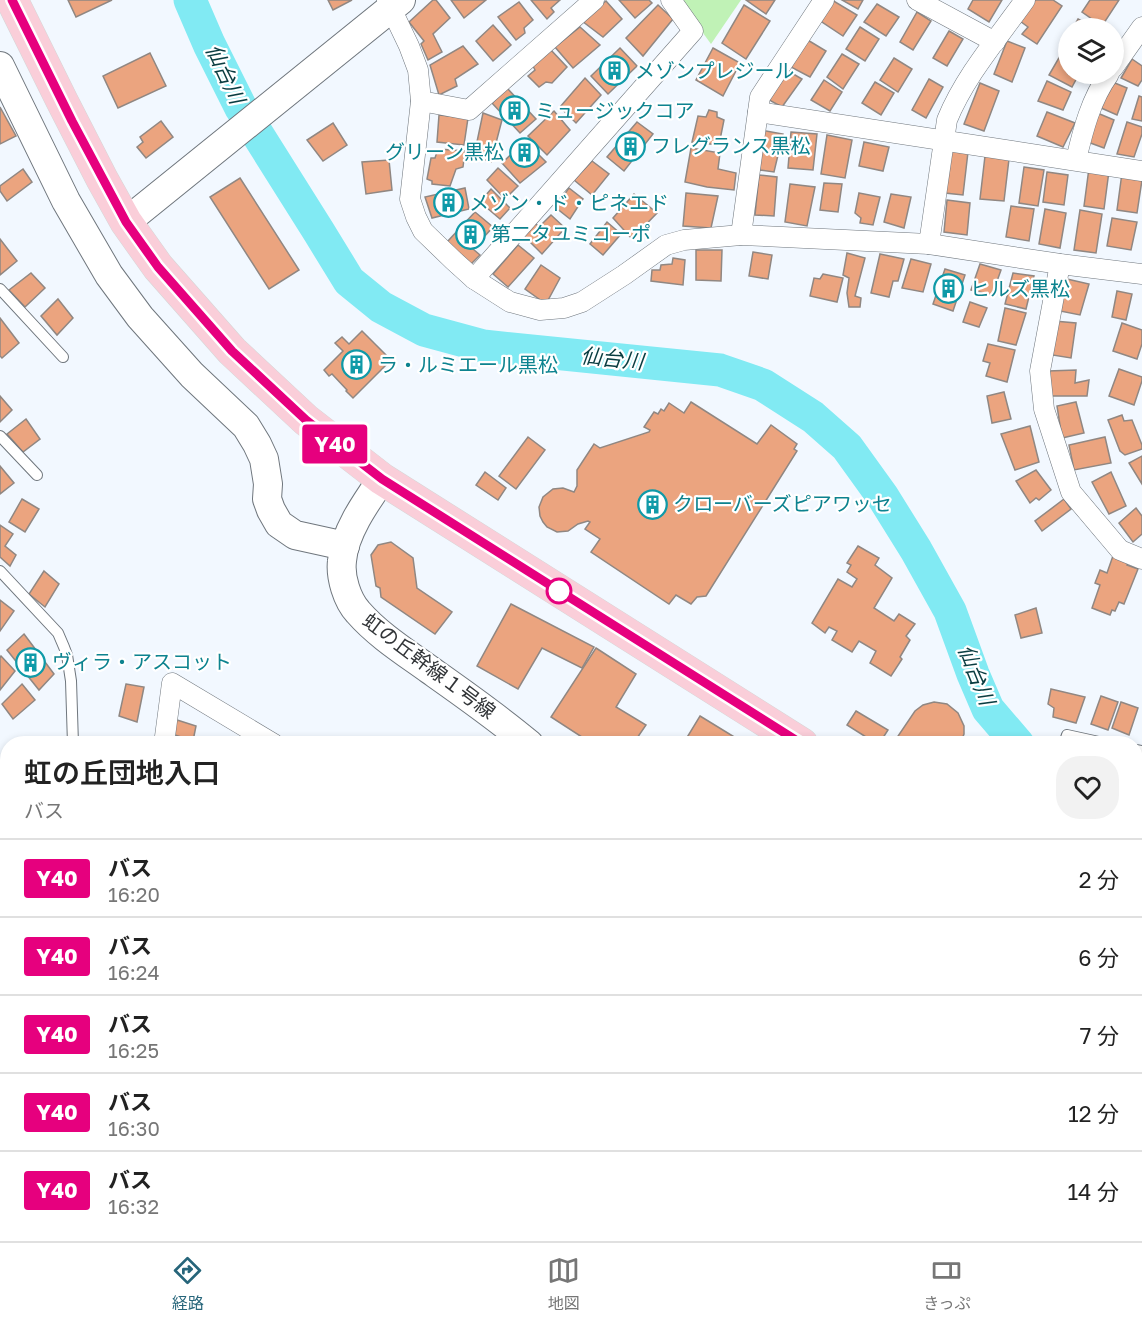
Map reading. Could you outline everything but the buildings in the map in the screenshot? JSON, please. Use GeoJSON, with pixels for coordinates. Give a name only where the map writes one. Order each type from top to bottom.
{"type":"FeatureCollection","features":[{"type":"Feature","properties":{"kind":"main road"},"geometry":{"type":"LineString","coordinates":[[12,0],[72,121],[126,222],[158,267],[232,351],[306,420],[382,479],[789,736]]}},
{"type":"Feature","properties":{"kind":"street"},"geometry":{"type":"LineString","coordinates":[[421,101],[469,110],[594,0]]}},
{"type":"Feature","properties":{"kind":"street"},"geometry":{"type":"LineString","coordinates":[[474,279],[693,31],[670,0]]}},
{"type":"Feature","properties":{"kind":"street"},"geometry":{"type":"LineString","coordinates":[[741,235],[760,98],[824,0]]}},
{"type":"Feature","properties":{"kind":"street"},"geometry":{"type":"LineString","coordinates":[[929,244],[947,120],[955,101],[1025,0]]}},
{"type":"Feature","properties":{"kind":"street"},"geometry":{"type":"LineString","coordinates":[[923,1],[995,42]]}},
{"type":"Feature","properties":{"kind":"street"},"geometry":{"type":"LineString","coordinates":[[126,222],[393,3],[418,70],[421,101],[410,199],[416,217],[423,231],[474,279],[510,302],[540,310],[564,308],[582,302],[666,245],[684,240],[741,235],[929,244],[1142,274]]}},
{"type":"Feature","properties":{"kind":"street"},"geometry":{"type":"LineString","coordinates":[[1124,52],[1142,27]]}},
{"type":"Feature","properties":{"kind":"street"},"geometry":{"type":"LineString","coordinates":[[0,66],[66,201],[108,275],[140,317],[192,375],[246,426],[264,459],[268,484],[267,499],[279,524],[295,535],[345,546]]}},
{"type":"Feature","properties":{"kind":"street"},"geometry":{"type":"LineString","coordinates":[[1076,160],[1085,123],[1102,84]]}},
{"type":"Feature","properties":{"kind":"street"},"geometry":{"type":"LineString","coordinates":[[758,112],[1142,171]]}},
{"type":"Feature","properties":{"kind":"street"},"geometry":{"type":"LineString","coordinates":[[1060,264],[1040,370],[1044,409],[1071,492],[1120,550],[1142,559]]}},
{"type":"Feature","properties":{"kind":"street","name":"虹の丘幹線１号線"},"geometry":{"type":"LineString","coordinates":[[382,479],[361,511],[345,546],[342,562],[344,586],[357,611],[384,636],[495,715],[520,736]]}},
{"type":"Feature","properties":{"kind":"street"},"geometry":{"type":"LineString","coordinates":[[165,736],[172,684],[256,736]]}},
{"type":"Feature","properties":{"kind":"lane"},"geometry":{"type":"LineString","coordinates":[[0,289],[63,357]]}},
{"type":"Feature","properties":{"kind":"lane"},"geometry":{"type":"LineString","coordinates":[[0,436],[37,475]]}},
{"type":"Feature","properties":{"kind":"lane"},"geometry":{"type":"LineString","coordinates":[[0,571],[58,633],[64,646],[70,681],[73,736]]}},
{"type":"Feature","properties":{"kind":"green space"},"geometry":{"type":"Polygon","coordinates":[[[679,0],[741,0],[711,44],[679,0]]]}},
{"type":"Feature","properties":{"kind":"waterway","name":"仙台川"},"geometry":{"type":"LineString","coordinates":[[190,0],[241,108],[349,281],[381,307],[424,330],[483,346],[720,370],[763,385],[813,417],[847,447],[883,497],[916,550],[950,611],[988,709],[1011,736]]}},
{"type":"Feature","properties":{"kind":"bus line","name":"Y40"},"geometry":{"type":"LineString","coordinates":[[12,0],[72,121],[126,222],[158,267],[232,351],[306,420],[382,479],[789,736]]}},
{"type":"Feature","properties":{"kind":"place","name":"メゾンプレジール"},"geometry":{"type":"Point","coordinates":[614,71]}},
{"type":"Feature","properties":{"kind":"place","name":"ミュージックコア"},"geometry":{"type":"Point","coordinates":[514,111]}},
{"type":"Feature","properties":{"kind":"place","name":"フレグランス黒松"},"geometry":{"type":"Point","coordinates":[630,146]}},
{"type":"Feature","properties":{"kind":"place","name":"グリーン黒松"},"geometry":{"type":"Point","coordinates":[525,152]}},
{"type":"Feature","properties":{"kind":"place","name":"メゾン・ド・ピネエド"},"geometry":{"type":"Point","coordinates":[448,203]}},
{"type":"Feature","properties":{"kind":"place","name":"第二タユミコーポ"},"geometry":{"type":"Point","coordinates":[470,234]}},
{"type":"Feature","properties":{"kind":"place","name":"ヒルズ黒松"},"geometry":{"type":"Point","coordinates":[949,289]}},
{"type":"Feature","properties":{"kind":"place","name":"ラ・ルミエール黒松"},"geometry":{"type":"Point","coordinates":[357,365]}},
{"type":"Feature","properties":{"kind":"place","name":"クローバーズピアワッセ"},"geometry":{"type":"Point","coordinates":[652,504]}},
{"type":"Feature","properties":{"kind":"place","name":"ヴィラ・アスコット"},"geometry":{"type":"Point","coordinates":[31,662]}}]}
